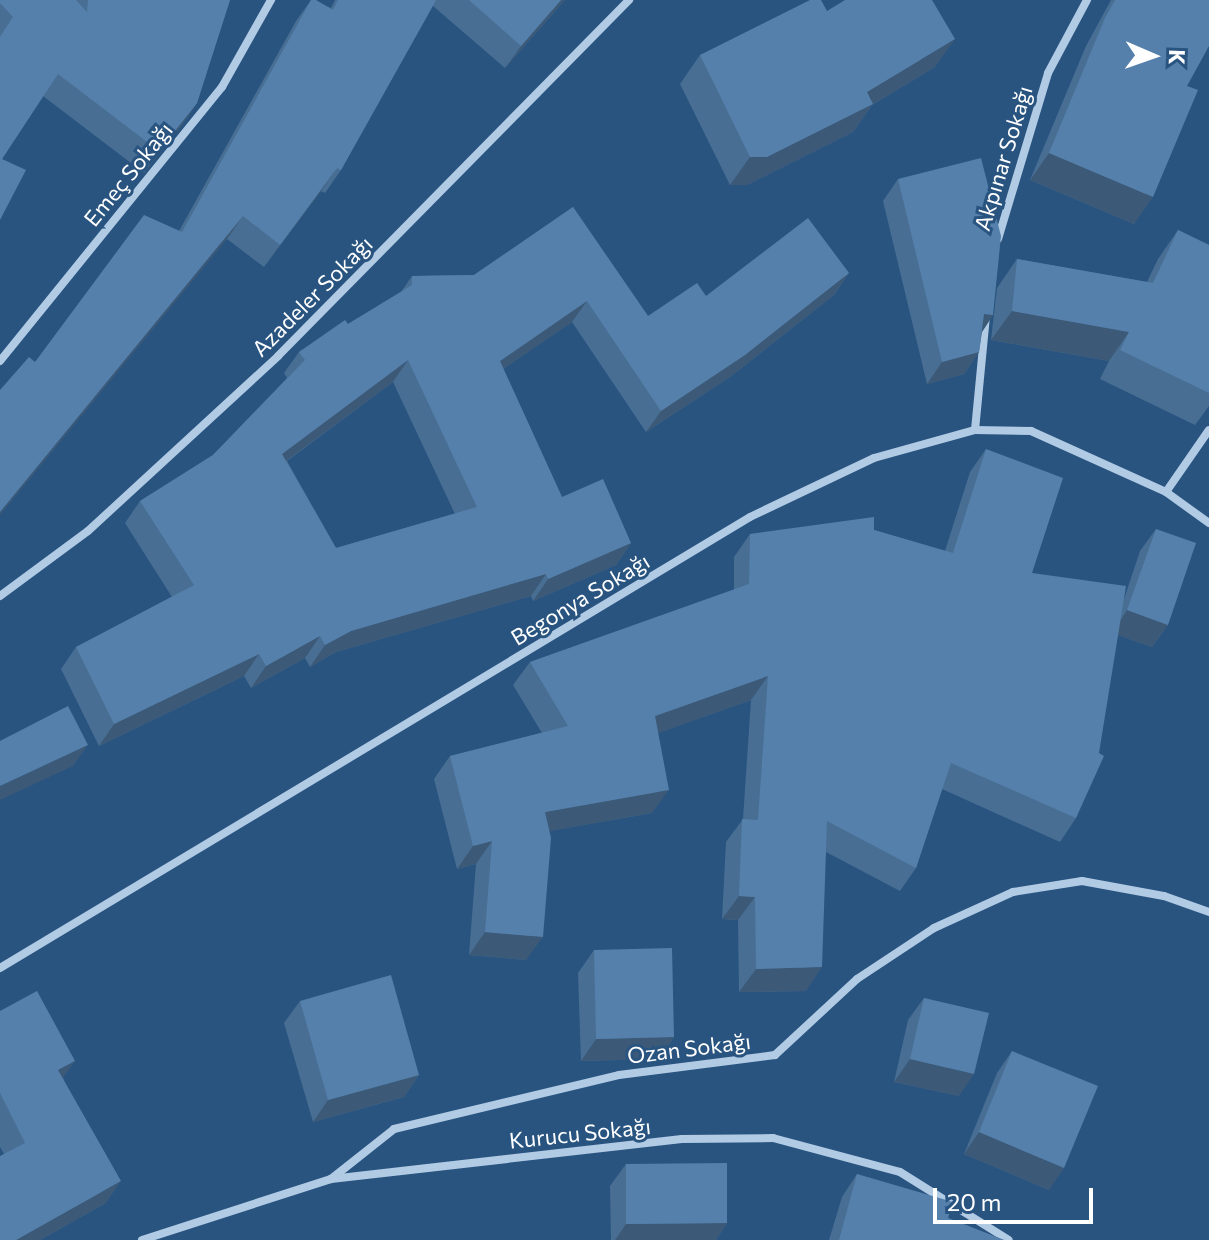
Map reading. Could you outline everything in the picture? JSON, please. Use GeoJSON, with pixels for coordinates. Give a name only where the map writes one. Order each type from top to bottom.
{"type":"FeatureCollection","features":[{"type":"Feature","properties":{"kind":"street","name":"Emeç Sokağı"},"geometry":{"type":"LineString","coordinates":[[0,361],[222,87],[271,0]]}},
{"type":"Feature","properties":{"kind":"street","name":"Azadeler Sokağı"},"geometry":{"type":"LineString","coordinates":[[0,596],[88,531],[278,356],[629,0]]}},
{"type":"Feature","properties":{"kind":"street","name":"Akpınar Sokağı"},"geometry":{"type":"LineString","coordinates":[[993,256],[1048,73],[1087,0]]}},
{"type":"Feature","properties":{"kind":"street"},"geometry":{"type":"LineString","coordinates":[[975,430],[988,303]]}},
{"type":"Feature","properties":{"kind":"street","name":"Begonya Sokağı"},"geometry":{"type":"LineString","coordinates":[[0,968],[750,517],[874,458],[975,430],[1031,431],[1166,492],[1209,523]]}},
{"type":"Feature","properties":{"kind":"street"},"geometry":{"type":"LineString","coordinates":[[1166,492],[1209,430]]}},
{"type":"Feature","properties":{"kind":"street","name":"Ozan Sokağı"},"geometry":{"type":"LineString","coordinates":[[331,1179],[394,1129],[619,1075],[775,1055],[857,979],[934,928],[1013,892],[1082,881],[1164,896],[1209,912]]}},
{"type":"Feature","properties":{"kind":"street","name":"Kurucu Sokağı"},"geometry":{"type":"LineString","coordinates":[[142,1240],[331,1179],[682,1139],[773,1138],[900,1172],[1009,1240]]}},
{"type":"Feature","properties":{"kind":"building"},"geometry":{"type":"Polygon","coordinates":[[[0,0],[76,0],[87,12],[88,0],[230,0],[197,103],[159,151],[58,74],[2,159],[26,170],[0,220],[0,37],[13,17],[0,0]]]}},
{"type":"Feature","properties":{"kind":"building"},"geometry":{"type":"Polygon","coordinates":[[[311,0],[333,10],[338,0],[436,0],[341,170],[337,168],[280,245],[243,216],[0,512],[0,390],[29,357],[35,362],[144,215],[182,232],[311,0]]]}},
{"type":"Feature","properties":{"kind":"building"},"geometry":{"type":"Polygon","coordinates":[[[469,0],[561,0],[521,46],[469,0]]]}},
{"type":"Feature","properties":{"kind":"building"},"geometry":{"type":"Polygon","coordinates":[[[810,0],[821,0],[827,11],[845,0],[932,0],[955,39],[867,92],[873,104],[767,157],[750,157],[700,55],[810,0]]]}},
{"type":"Feature","properties":{"kind":"building"},"geometry":{"type":"Polygon","coordinates":[[[1115,0],[1209,0],[1209,46],[1187,86],[1198,90],[1153,197],[1049,153],[1115,0]]]}},
{"type":"Feature","properties":{"kind":"building"},"geometry":{"type":"Polygon","coordinates":[[[981,158],[1001,236],[993,315],[984,314],[979,352],[942,362],[898,179],[981,158]]]}},
{"type":"Feature","properties":{"kind":"building"},"geometry":{"type":"Polygon","coordinates":[[[573,207],[648,316],[697,283],[706,296],[808,218],[849,273],[745,355],[661,411],[587,301],[500,361],[562,497],[603,479],[631,543],[548,579],[546,574],[351,631],[325,645],[320,636],[266,666],[259,654],[114,724],[76,647],[194,585],[140,501],[213,455],[305,360],[299,352],[345,320],[348,324],[412,285],[412,276],[474,275],[573,207]],[[408,360],[282,454],[336,548],[477,507],[408,360]]]}},
{"type":"Feature","properties":{"kind":"building"},"geometry":{"type":"Polygon","coordinates":[[[1178,230],[1209,245],[1209,393],[1120,350],[1129,332],[1012,311],[1017,259],[1153,283],[1178,230]]]}},
{"type":"Feature","properties":{"kind":"building"},"geometry":{"type":"Polygon","coordinates":[[[986,449],[1063,478],[1032,573],[1126,586],[1099,753],[1104,756],[1076,818],[951,763],[916,868],[827,821],[822,967],[756,969],[755,897],[739,896],[742,819],[758,820],[768,676],[655,716],[669,790],[545,812],[551,838],[543,937],[485,932],[492,841],[473,846],[450,756],[568,726],[530,662],[749,584],[750,534],[874,517],[874,530],[953,553],[986,449]]]}},
{"type":"Feature","properties":{"kind":"building"},"geometry":{"type":"Polygon","coordinates":[[[1156,529],[1196,543],[1168,625],[1127,610],[1156,529]]]}},
{"type":"Feature","properties":{"kind":"building"},"geometry":{"type":"Polygon","coordinates":[[[68,706],[88,745],[0,786],[0,741],[68,706]]]}},
{"type":"Feature","properties":{"kind":"building"},"geometry":{"type":"Polygon","coordinates":[[[672,948],[674,1037],[596,1039],[594,950],[672,948]]]}},
{"type":"Feature","properties":{"kind":"building"},"geometry":{"type":"Polygon","coordinates":[[[391,975],[419,1075],[328,1100],[300,1001],[391,975]]]}},
{"type":"Feature","properties":{"kind":"building"},"geometry":{"type":"Polygon","coordinates":[[[37,991],[75,1061],[58,1070],[121,1181],[16,1240],[0,1240],[0,1156],[25,1143],[0,1093],[0,1011],[37,991]]]}},
{"type":"Feature","properties":{"kind":"building"},"geometry":{"type":"Polygon","coordinates":[[[924,998],[989,1013],[974,1074],[910,1059],[924,998]]]}},
{"type":"Feature","properties":{"kind":"building"},"geometry":{"type":"Polygon","coordinates":[[[1012,1051],[1098,1086],[1064,1168],[979,1132],[1012,1051]]]}},
{"type":"Feature","properties":{"kind":"building"},"geometry":{"type":"Polygon","coordinates":[[[727,1163],[727,1223],[626,1224],[626,1164],[727,1163]]]}},
{"type":"Feature","properties":{"kind":"building"},"geometry":{"type":"Polygon","coordinates":[[[857,1174],[953,1202],[948,1218],[1004,1240],[839,1240],[857,1174]]]}}]}
